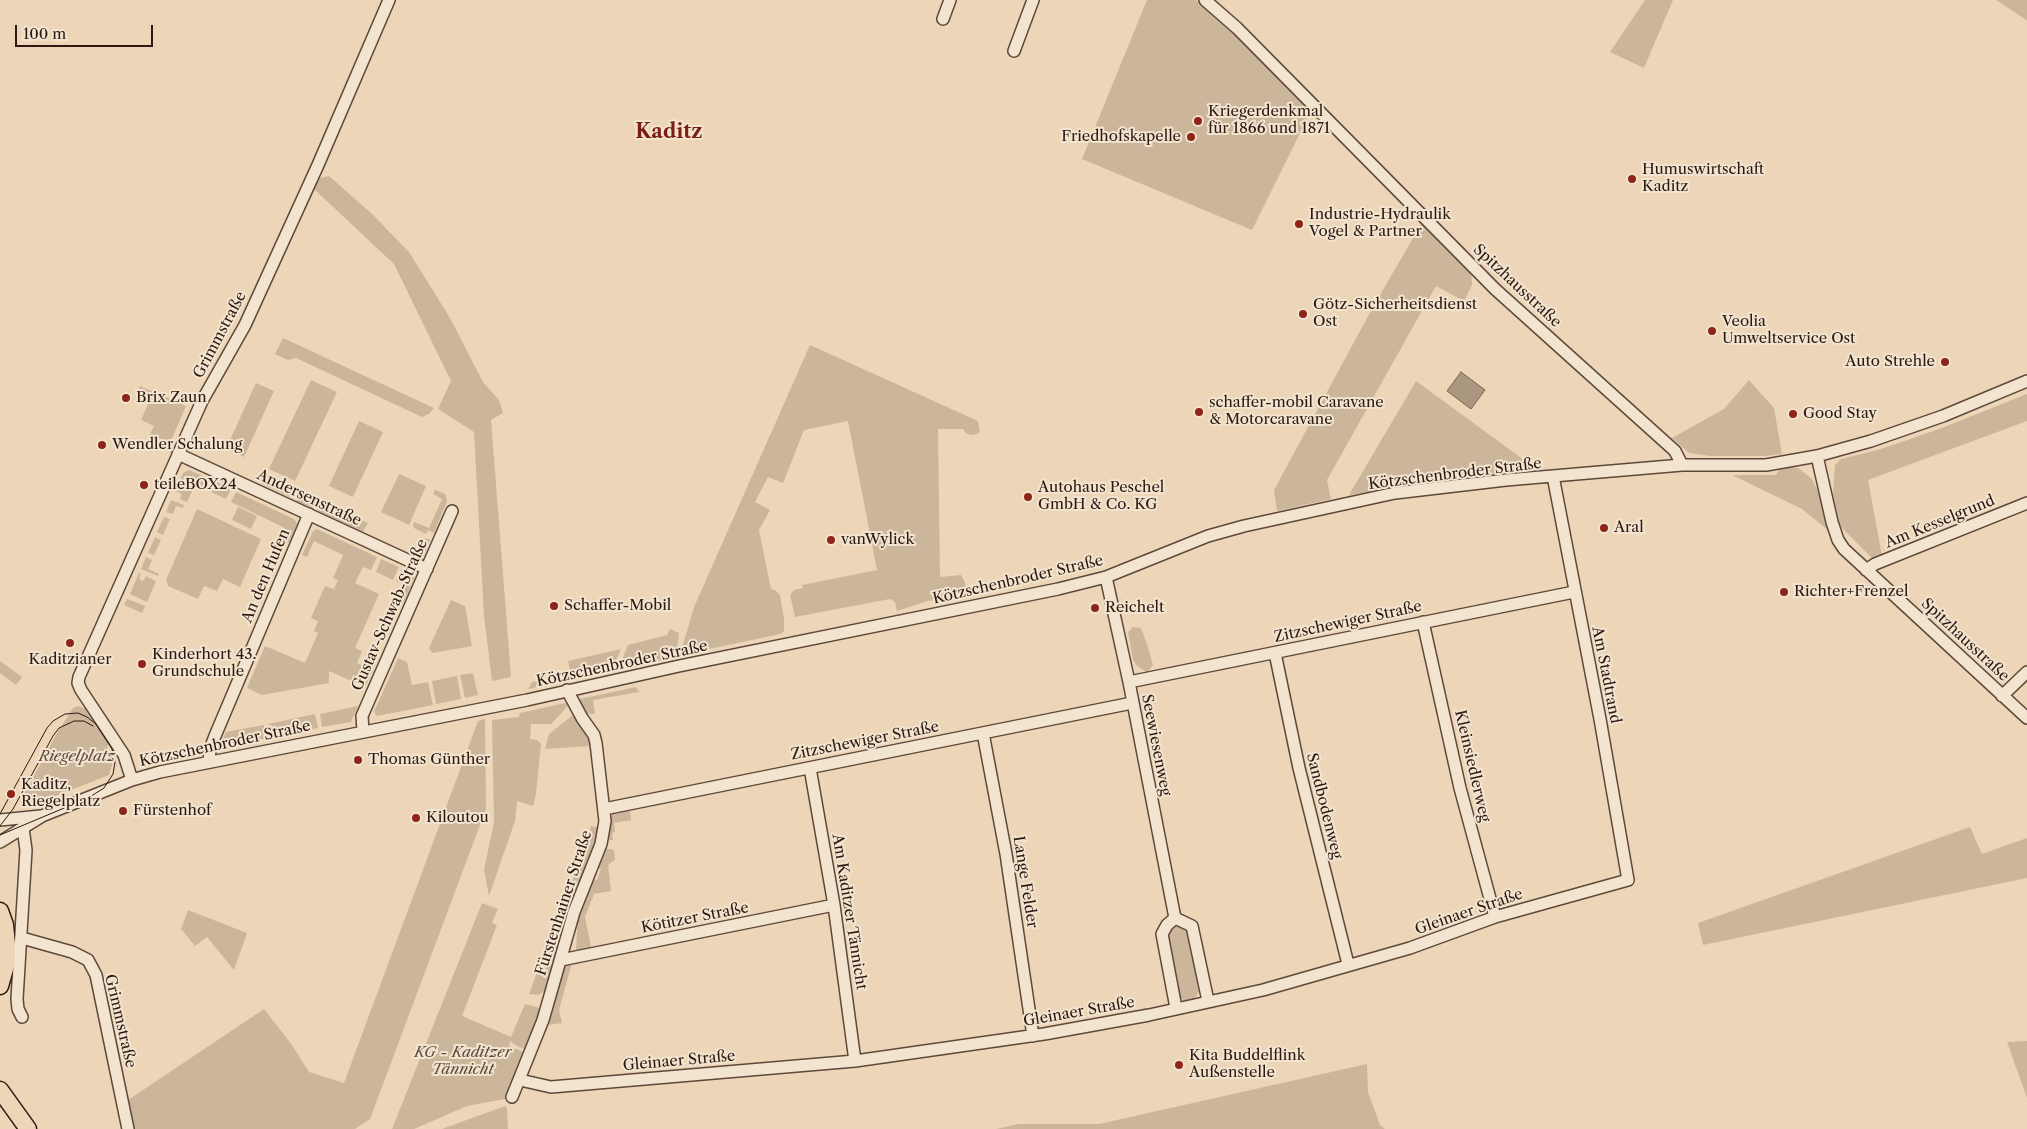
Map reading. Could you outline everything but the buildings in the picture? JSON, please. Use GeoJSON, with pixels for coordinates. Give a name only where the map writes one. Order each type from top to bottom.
{"type":"FeatureCollection","features":[{"type":"Feature","properties":{"kind":"highway"},"geometry":{"type":"LineString","coordinates":[[0,912],[5,925],[7,962],[0,986]]}},
{"type":"Feature","properties":{"kind":"highway"},"geometry":{"type":"LineString","coordinates":[[0,1090],[28,1129]]}},
{"type":"Feature","properties":{"kind":"street","name":"Grimmstraße"},"geometry":{"type":"LineString","coordinates":[[132,780],[124,755],[78,683],[79,677],[202,401],[245,325],[318,165],[389,0]]}},
{"type":"Feature","properties":{"kind":"street"},"geometry":{"type":"LineString","coordinates":[[943,19],[950,0]]}},
{"type":"Feature","properties":{"kind":"street"},"geometry":{"type":"LineString","coordinates":[[1014,51],[1033,0]]}},
{"type":"Feature","properties":{"kind":"street","name":"Spitzhausstraße"},"geometry":{"type":"LineString","coordinates":[[1205,0],[1237,28],[1492,286],[1674,450],[1682,465]]}},
{"type":"Feature","properties":{"kind":"street","name":"Kötzschenbroder Straße"},"geometry":{"type":"LineString","coordinates":[[0,842],[42,816],[132,780],[209,762],[527,700],[567,690],[1058,589],[1106,577],[1208,536],[1244,526],[1395,493],[1506,480],[1682,465],[1766,465],[1817,456],[1871,441],[1943,416],[2027,381]]}},
{"type":"Feature","properties":{"kind":"street","name":"Andersenstraße"},"geometry":{"type":"LineString","coordinates":[[178,454],[427,569]]}},
{"type":"Feature","properties":{"kind":"street","name":"Spitzhausstraße"},"geometry":{"type":"LineString","coordinates":[[1817,456],[1832,522],[1838,540],[1844,549],[2027,718]]}},
{"type":"Feature","properties":{"kind":"street","name":"Am Stadtrand"},"geometry":{"type":"LineString","coordinates":[[1553,476],[1600,719],[1628,880]]}},
{"type":"Feature","properties":{"kind":"street","name":"Am Kesselgrund"},"geometry":{"type":"LineString","coordinates":[[1866,570],[1876,563],[2027,503]]}},
{"type":"Feature","properties":{"kind":"street","name":"Gustav-Schwab-Straße"},"geometry":{"type":"LineString","coordinates":[[363,731],[362,716],[452,511]]}},
{"type":"Feature","properties":{"kind":"street","name":"An den Hufen"},"geometry":{"type":"LineString","coordinates":[[209,762],[210,749],[215,736],[309,514]]}},
{"type":"Feature","properties":{"kind":"street","name":"Seewiesenweg"},"geometry":{"type":"LineString","coordinates":[[1106,577],[1175,918]]}},
{"type":"Feature","properties":{"kind":"street","name":"Zitzschewiger Straße"},"geometry":{"type":"LineString","coordinates":[[1128,682],[1574,592]]}},
{"type":"Feature","properties":{"kind":"street","name":"Kleinsiedlerweg"},"geometry":{"type":"LineString","coordinates":[[1423,622],[1460,788],[1495,917]]}},
{"type":"Feature","properties":{"kind":"street","name":"Sandbodenweg"},"geometry":{"type":"LineString","coordinates":[[1275,653],[1299,768],[1348,964]]}},
{"type":"Feature","properties":{"kind":"street"},"geometry":{"type":"LineString","coordinates":[[2002,696],[2027,672]]}},
{"type":"Feature","properties":{"kind":"street","name":"Fürstenhainer Straße"},"geometry":{"type":"LineString","coordinates":[[512,1097],[543,1020],[574,912],[600,844],[604,821],[604,808],[594,735],[582,718],[567,690]]}},
{"type":"Feature","properties":{"kind":"street","name":"Zitzschewiger Straße"},"geometry":{"type":"LineString","coordinates":[[604,808],[1132,702]]}},
{"type":"Feature","properties":{"kind":"street","name":"Lange Felder"},"geometry":{"type":"LineString","coordinates":[[983,733],[1006,854],[1033,1036]]}},
{"type":"Feature","properties":{"kind":"street","name":"Am Kaditzer Tännicht"},"geometry":{"type":"LineString","coordinates":[[810,768],[834,905],[855,1061]]}},
{"type":"Feature","properties":{"kind":"street","name":"Kötzschenbroder Straße"},"geometry":{"type":"LineString","coordinates":[[0,820],[42,816]]}},
{"type":"Feature","properties":{"kind":"street"},"geometry":{"type":"LineString","coordinates":[[22,1017],[18,1009],[17,999],[26,850],[24,828]]}},
{"type":"Feature","properties":{"kind":"street","name":"Gleinaer Straße"},"geometry":{"type":"LineString","coordinates":[[520,1080],[551,1087],[855,1061],[1033,1036],[1263,990],[1348,964],[1410,948],[1495,917],[1628,880]]}},
{"type":"Feature","properties":{"kind":"street","name":"Kötitzer Straße"},"geometry":{"type":"LineString","coordinates":[[561,960],[834,905]]}},
{"type":"Feature","properties":{"kind":"street"},"geometry":{"type":"LineString","coordinates":[[1176,1008],[1162,934],[1167,924],[1175,918],[1192,926],[1208,1002]]}},
{"type":"Feature","properties":{"kind":"street","name":"Grimmstraße"},"geometry":{"type":"LineString","coordinates":[[22,938],[72,952],[88,960],[96,975],[128,1129]]}},
{"type":"Feature","properties":{"kind":"green space"},"geometry":{"type":"Polygon","coordinates":[[[1147,0],[1196,0],[1233,32],[1308,109],[1308,117],[1252,230],[1082,159],[1147,0]]]}},
{"type":"Feature","properties":{"kind":"green space"},"geometry":{"type":"Polygon","coordinates":[[[1645,0],[1673,0],[1644,68],[1610,52],[1645,0]]]}},
{"type":"Feature","properties":{"kind":"green space"},"geometry":{"type":"Polygon","coordinates":[[[1996,0],[2027,0],[2027,21],[2025,19],[1996,0]]]}},
{"type":"Feature","properties":{"kind":"green space"},"geometry":{"type":"Polygon","coordinates":[[[329,176],[372,214],[409,252],[450,318],[483,382],[499,400],[503,413],[491,420],[511,677],[492,681],[484,616],[474,432],[438,409],[451,381],[394,264],[314,189],[320,178],[329,176]]]}},
{"type":"Feature","properties":{"kind":"green space"},"geometry":{"type":"Polygon","coordinates":[[[1423,221],[1471,269],[1472,285],[1464,301],[1436,286],[1327,480],[1331,499],[1277,511],[1274,490],[1373,307],[1423,221]]]}},
{"type":"Feature","properties":{"kind":"green space"},"geometry":{"type":"Polygon","coordinates":[[[283,338],[434,408],[429,414],[422,417],[296,358],[288,360],[275,354],[283,338]]]}},
{"type":"Feature","properties":{"kind":"green space"},"geometry":{"type":"Polygon","coordinates":[[[810,345],[978,421],[980,432],[974,435],[967,434],[963,429],[938,429],[940,577],[961,575],[965,582],[966,595],[928,601],[897,611],[895,602],[890,599],[795,617],[790,595],[794,590],[803,588],[802,585],[877,570],[848,421],[804,430],[783,483],[768,477],[755,502],[770,510],[759,530],[771,589],[780,595],[784,631],[781,634],[680,655],[694,607],[810,345]]]}},
{"type":"Feature","properties":{"kind":"green space"},"geometry":{"type":"Polygon","coordinates":[[[311,380],[337,392],[295,481],[269,469],[311,380]]]}},
{"type":"Feature","properties":{"kind":"green space"},"geometry":{"type":"Polygon","coordinates":[[[1749,380],[1774,408],[1782,454],[1710,456],[1689,453],[1672,438],[1724,409],[1749,380]]]}},
{"type":"Feature","properties":{"kind":"green space"},"geometry":{"type":"Polygon","coordinates":[[[1416,381],[1535,468],[1349,495],[1416,381]]]}},
{"type":"Feature","properties":{"kind":"green space"},"geometry":{"type":"Polygon","coordinates":[[[256,383],[274,391],[244,457],[226,449],[256,383]]]}},
{"type":"Feature","properties":{"kind":"green space"},"geometry":{"type":"Polygon","coordinates":[[[140,386],[186,406],[170,443],[150,435],[154,426],[141,420],[152,395],[139,389],[140,386]]]}},
{"type":"Feature","properties":{"kind":"green space"},"geometry":{"type":"Polygon","coordinates":[[[2027,394],[2027,421],[1868,480],[1882,556],[1875,561],[1840,526],[1833,495],[1835,465],[1841,459],[1881,449],[1939,429],[2027,394]]]}},
{"type":"Feature","properties":{"kind":"green space"},"geometry":{"type":"Polygon","coordinates":[[[359,421],[383,432],[353,497],[329,486],[359,421]]]}},
{"type":"Feature","properties":{"kind":"green space"},"geometry":{"type":"Polygon","coordinates":[[[1790,467],[1798,468],[1812,479],[1818,491],[1829,531],[1802,509],[1732,475],[1776,475],[1779,470],[1790,467]]]}},
{"type":"Feature","properties":{"kind":"green space"},"geometry":{"type":"Polygon","coordinates":[[[189,470],[210,479],[205,490],[195,485],[187,502],[180,499],[182,494],[175,491],[183,473],[189,470]]]}},
{"type":"Feature","properties":{"kind":"green space"},"geometry":{"type":"Polygon","coordinates":[[[267,474],[295,487],[290,497],[262,484],[267,474]]]}},
{"type":"Feature","properties":{"kind":"green space"},"geometry":{"type":"Polygon","coordinates":[[[399,474],[426,486],[409,525],[381,512],[399,474]]]}},
{"type":"Feature","properties":{"kind":"green space"},"geometry":{"type":"Polygon","coordinates":[[[215,481],[231,489],[226,499],[211,492],[215,481]]]}},
{"type":"Feature","properties":{"kind":"green space"},"geometry":{"type":"Polygon","coordinates":[[[297,489],[315,497],[311,507],[296,501],[298,496],[295,494],[297,489]]]}},
{"type":"Feature","properties":{"kind":"green space"},"geometry":{"type":"Polygon","coordinates":[[[435,490],[445,494],[447,501],[434,533],[428,530],[426,534],[414,528],[413,525],[414,522],[429,528],[442,499],[433,494],[435,490]]]}},
{"type":"Feature","properties":{"kind":"green space"},"geometry":{"type":"Polygon","coordinates":[[[236,492],[294,519],[297,524],[289,543],[285,541],[282,547],[277,545],[285,528],[231,502],[236,492]]]}},
{"type":"Feature","properties":{"kind":"green space"},"geometry":{"type":"Polygon","coordinates":[[[171,500],[184,505],[183,508],[176,506],[173,514],[166,512],[171,500]]]}},
{"type":"Feature","properties":{"kind":"green space"},"geometry":{"type":"Polygon","coordinates":[[[320,500],[368,523],[363,532],[318,511],[320,500]]]}},
{"type":"Feature","properties":{"kind":"green space"},"geometry":{"type":"Polygon","coordinates":[[[238,507],[257,516],[251,529],[232,520],[238,507]]]}},
{"type":"Feature","properties":{"kind":"green space"},"geometry":{"type":"Polygon","coordinates":[[[197,509],[261,539],[240,587],[223,579],[217,591],[204,586],[198,599],[168,586],[166,580],[197,509]]]}},
{"type":"Feature","properties":{"kind":"green space"},"geometry":{"type":"Polygon","coordinates":[[[164,517],[170,519],[163,535],[157,532],[164,517]]]}},
{"type":"Feature","properties":{"kind":"green space"},"geometry":{"type":"Polygon","coordinates":[[[317,529],[377,557],[371,570],[363,567],[355,583],[379,594],[355,648],[362,651],[357,663],[373,670],[365,687],[329,671],[329,683],[262,695],[247,688],[265,646],[305,663],[318,633],[314,631],[318,621],[311,618],[325,586],[334,589],[338,580],[333,578],[343,555],[314,541],[307,557],[302,555],[313,531],[317,529]]]}},
{"type":"Feature","properties":{"kind":"green space"},"geometry":{"type":"Polygon","coordinates":[[[155,537],[161,540],[154,555],[148,553],[155,537]]]}},
{"type":"Feature","properties":{"kind":"green space"},"geometry":{"type":"Polygon","coordinates":[[[426,538],[430,540],[424,555],[418,558],[409,554],[411,549],[419,552],[426,538]]]}},
{"type":"Feature","properties":{"kind":"green space"},"geometry":{"type":"Polygon","coordinates":[[[146,557],[152,560],[148,569],[159,574],[158,576],[141,569],[146,557]]]}},
{"type":"Feature","properties":{"kind":"green space"},"geometry":{"type":"Polygon","coordinates":[[[381,559],[399,567],[393,580],[376,572],[381,559]]]}},
{"type":"Feature","properties":{"kind":"green space"},"geometry":{"type":"Polygon","coordinates":[[[402,569],[411,572],[414,578],[403,604],[398,602],[406,585],[396,581],[402,569]]]}},
{"type":"Feature","properties":{"kind":"green space"},"geometry":{"type":"Polygon","coordinates":[[[139,573],[141,574],[139,579],[143,581],[146,576],[156,581],[147,602],[130,594],[139,573]]]}},
{"type":"Feature","properties":{"kind":"green space"},"geometry":{"type":"Polygon","coordinates":[[[127,599],[145,606],[142,613],[124,605],[127,599]]]}},
{"type":"Feature","properties":{"kind":"green space"},"geometry":{"type":"Polygon","coordinates":[[[451,600],[465,606],[472,646],[432,653],[429,648],[451,600]]]}},
{"type":"Feature","properties":{"kind":"green space"},"geometry":{"type":"Polygon","coordinates":[[[1133,627],[1141,628],[1148,647],[1153,665],[1147,672],[1137,666],[1133,660],[1128,632],[1133,627]]]}},
{"type":"Feature","properties":{"kind":"green space"},"geometry":{"type":"Polygon","coordinates":[[[670,629],[679,633],[676,657],[618,670],[628,645],[667,635],[670,629]]]}},
{"type":"Feature","properties":{"kind":"green space"},"geometry":{"type":"Polygon","coordinates":[[[621,649],[611,671],[572,679],[568,661],[621,649]]]}},
{"type":"Feature","properties":{"kind":"green space"},"geometry":{"type":"Polygon","coordinates":[[[398,658],[407,662],[412,685],[428,682],[433,705],[377,716],[374,712],[398,658]]]}},
{"type":"Feature","properties":{"kind":"green space"},"geometry":{"type":"Polygon","coordinates":[[[0,661],[22,677],[16,685],[0,673],[0,661]]]}},
{"type":"Feature","properties":{"kind":"green space"},"geometry":{"type":"Polygon","coordinates":[[[473,673],[478,695],[465,698],[460,675],[473,673]]]}},
{"type":"Feature","properties":{"kind":"green space"},"geometry":{"type":"Polygon","coordinates":[[[457,676],[461,699],[436,704],[432,681],[457,676]]]}},
{"type":"Feature","properties":{"kind":"green space"},"geometry":{"type":"Polygon","coordinates":[[[549,679],[554,684],[528,689],[532,682],[549,679]]]}},
{"type":"Feature","properties":{"kind":"green space"},"geometry":{"type":"Polygon","coordinates":[[[636,687],[639,692],[593,700],[595,714],[587,714],[578,702],[580,699],[636,687]]]}},
{"type":"Feature","properties":{"kind":"green space"},"geometry":{"type":"Polygon","coordinates":[[[565,703],[568,706],[551,724],[531,724],[530,739],[537,740],[541,744],[536,794],[533,806],[517,801],[515,821],[489,896],[484,870],[494,822],[492,720],[519,717],[520,713],[565,703]]]}},
{"type":"Feature","properties":{"kind":"green space","name":"Riegelplatz"},"geometry":{"type":"Polygon","coordinates":[[[78,706],[89,710],[111,743],[107,746],[112,765],[109,775],[43,801],[30,804],[24,803],[22,798],[57,733],[73,708],[78,706]]]}},
{"type":"Feature","properties":{"kind":"green space"},"geometry":{"type":"Polygon","coordinates":[[[358,706],[351,722],[322,727],[320,714],[358,706]]]}},
{"type":"Feature","properties":{"kind":"green space"},"geometry":{"type":"Polygon","coordinates":[[[315,714],[318,728],[271,738],[268,724],[315,714]]]}},
{"type":"Feature","properties":{"kind":"green space"},"geometry":{"type":"Polygon","coordinates":[[[574,714],[588,734],[591,746],[545,749],[549,734],[574,714]]]}},
{"type":"Feature","properties":{"kind":"green space"},"geometry":{"type":"Polygon","coordinates":[[[485,719],[486,809],[370,1119],[355,1129],[133,1129],[128,1100],[264,1009],[292,1045],[309,1072],[344,1083],[478,721],[485,719]]]}},
{"type":"Feature","properties":{"kind":"green space"},"geometry":{"type":"Polygon","coordinates":[[[264,725],[267,738],[224,748],[220,745],[226,732],[264,725]]]}},
{"type":"Feature","properties":{"kind":"green space"},"geometry":{"type":"Polygon","coordinates":[[[630,809],[631,820],[614,823],[615,832],[612,833],[613,840],[607,840],[612,813],[630,809]]]}},
{"type":"Feature","properties":{"kind":"green space"},"geometry":{"type":"Polygon","coordinates":[[[591,826],[598,828],[595,843],[575,897],[568,894],[591,826]]]}},
{"type":"Feature","properties":{"kind":"green space"},"geometry":{"type":"Polygon","coordinates":[[[1970,827],[1982,854],[2027,838],[2027,878],[1703,945],[1698,923],[1970,827]]]}},
{"type":"Feature","properties":{"kind":"green space"},"geometry":{"type":"Polygon","coordinates":[[[604,848],[614,850],[615,860],[608,865],[611,891],[594,894],[585,917],[592,952],[578,954],[576,951],[578,911],[591,878],[597,880],[601,869],[595,867],[604,848]]]}},
{"type":"Feature","properties":{"kind":"green space","name":"KG - Kaditzer Tännicht"},"geometry":{"type":"Polygon","coordinates":[[[482,903],[498,909],[492,923],[497,925],[462,1016],[511,1037],[525,1004],[537,1007],[541,1010],[527,1050],[510,1041],[509,1046],[526,1053],[508,1097],[505,1099],[467,1106],[414,1129],[392,1129],[482,903]]]}},
{"type":"Feature","properties":{"kind":"green space"},"geometry":{"type":"Polygon","coordinates":[[[188,910],[247,933],[234,970],[207,937],[195,946],[181,929],[188,910]]]}},
{"type":"Feature","properties":{"kind":"green space"},"geometry":{"type":"Polygon","coordinates":[[[559,920],[566,923],[560,937],[553,935],[559,920]]]}},
{"type":"Feature","properties":{"kind":"green space"},"geometry":{"type":"Polygon","coordinates":[[[1173,923],[1187,927],[1201,988],[1195,998],[1191,1000],[1184,1000],[1178,997],[1166,935],[1173,923]]]}},
{"type":"Feature","properties":{"kind":"green space"},"geometry":{"type":"Polygon","coordinates":[[[551,940],[559,945],[555,963],[543,958],[551,940]]]}},
{"type":"Feature","properties":{"kind":"green space"},"geometry":{"type":"Polygon","coordinates":[[[541,962],[553,966],[549,988],[538,995],[529,994],[541,962]]]}},
{"type":"Feature","properties":{"kind":"green space"},"geometry":{"type":"Polygon","coordinates":[[[572,963],[559,1010],[562,1023],[549,1025],[565,964],[572,963]]]}},
{"type":"Feature","properties":{"kind":"green space"},"geometry":{"type":"Polygon","coordinates":[[[2027,1041],[2027,1098],[2007,1042],[2027,1041]]]}},
{"type":"Feature","properties":{"kind":"green space"},"geometry":{"type":"Polygon","coordinates":[[[1367,1064],[1368,1092],[1380,1125],[1385,1129],[996,1129],[1019,1124],[1099,1124],[1367,1064]]]}},
{"type":"Feature","properties":{"kind":"green space"},"geometry":{"type":"Polygon","coordinates":[[[505,1106],[507,1108],[508,1129],[442,1129],[505,1106]]]}},
{"type":"Feature","properties":{"kind":"shaded area"},"geometry":{"type":"Polygon","coordinates":[[[1461,372],[1485,390],[1471,409],[1447,391],[1461,372]]]}},
{"type":"Feature","properties":{"kind":"tram line"},"geometry":{"type":"LineString","coordinates":[[0,814],[47,728],[53,721],[65,714],[78,713],[96,724],[112,749],[115,762],[113,774],[104,788],[88,798],[0,835]]}},
{"type":"Feature","properties":{"kind":"tram line"},"geometry":{"type":"LineString","coordinates":[[0,826],[13,809],[59,728],[74,721],[84,721],[93,726]]}},
{"type":"Feature","properties":{"kind":"place","name":"Kriegerdenkmal für 1866 und 1871"},"geometry":{"type":"Point","coordinates":[1198,121]}},
{"type":"Feature","properties":{"kind":"place","name":"Friedhofskapelle"},"geometry":{"type":"Point","coordinates":[1191,137]}},
{"type":"Feature","properties":{"kind":"place","name":"Humuswirtschaft Kaditz"},"geometry":{"type":"Point","coordinates":[1632,179]}},
{"type":"Feature","properties":{"kind":"place","name":"Industrie-Hydraulik Vogel & Partner"},"geometry":{"type":"Point","coordinates":[1299,224]}},
{"type":"Feature","properties":{"kind":"place","name":"Götz-Sicherheitsdienst Ost"},"geometry":{"type":"Point","coordinates":[1303,314]}},
{"type":"Feature","properties":{"kind":"place","name":"Veolia Umweltservice Ost"},"geometry":{"type":"Point","coordinates":[1712,331]}},
{"type":"Feature","properties":{"kind":"place","name":"Auto Strehle"},"geometry":{"type":"Point","coordinates":[1945,362]}},
{"type":"Feature","properties":{"kind":"place","name":"Brix Zaun"},"geometry":{"type":"Point","coordinates":[126,398]}},
{"type":"Feature","properties":{"kind":"place","name":"schaffer-mobil Caravane & Motorcaravane"},"geometry":{"type":"Point","coordinates":[1199,412]}},
{"type":"Feature","properties":{"kind":"place","name":"Good Stay"},"geometry":{"type":"Point","coordinates":[1793,414]}},
{"type":"Feature","properties":{"kind":"place","name":"Wendler Schalung"},"geometry":{"type":"Point","coordinates":[102,445]}},
{"type":"Feature","properties":{"kind":"place","name":"teileBOX24"},"geometry":{"type":"Point","coordinates":[144,485]}},
{"type":"Feature","properties":{"kind":"place","name":"Autohaus Peschel GmbH & Co. KG"},"geometry":{"type":"Point","coordinates":[1028,497]}},
{"type":"Feature","properties":{"kind":"place","name":"Aral"},"geometry":{"type":"Point","coordinates":[1604,528]}},
{"type":"Feature","properties":{"kind":"place","name":"vanWylick"},"geometry":{"type":"Point","coordinates":[831,540]}},
{"type":"Feature","properties":{"kind":"place","name":"Richter+Frenzel"},"geometry":{"type":"Point","coordinates":[1784,592]}},
{"type":"Feature","properties":{"kind":"place","name":"Schaffer-Mobil"},"geometry":{"type":"Point","coordinates":[554,606]}},
{"type":"Feature","properties":{"kind":"place","name":"Reichelt"},"geometry":{"type":"Point","coordinates":[1095,608]}},
{"type":"Feature","properties":{"kind":"place","name":"Kaditzianer"},"geometry":{"type":"Point","coordinates":[70,643]}},
{"type":"Feature","properties":{"kind":"place","name":"Kinderhort 43. Grundschule"},"geometry":{"type":"Point","coordinates":[142,664]}},
{"type":"Feature","properties":{"kind":"place","name":"Thomas Günther"},"geometry":{"type":"Point","coordinates":[358,760]}},
{"type":"Feature","properties":{"kind":"place","name":"Kaditz, Riegelplatz"},"geometry":{"type":"Point","coordinates":[11,794]}},
{"type":"Feature","properties":{"kind":"place","name":"Fürstenhof"},"geometry":{"type":"Point","coordinates":[123,811]}},
{"type":"Feature","properties":{"kind":"place","name":"Kiloutou"},"geometry":{"type":"Point","coordinates":[416,818]}},
{"type":"Feature","properties":{"kind":"place","name":"Kita Buddelflink Außenstelle"},"geometry":{"type":"Point","coordinates":[1179,1065]}},
{"type":"Feature","properties":{"kind":"district","name":"Kaditz"},"geometry":{"type":"Point","coordinates":[669,132]}}]}
